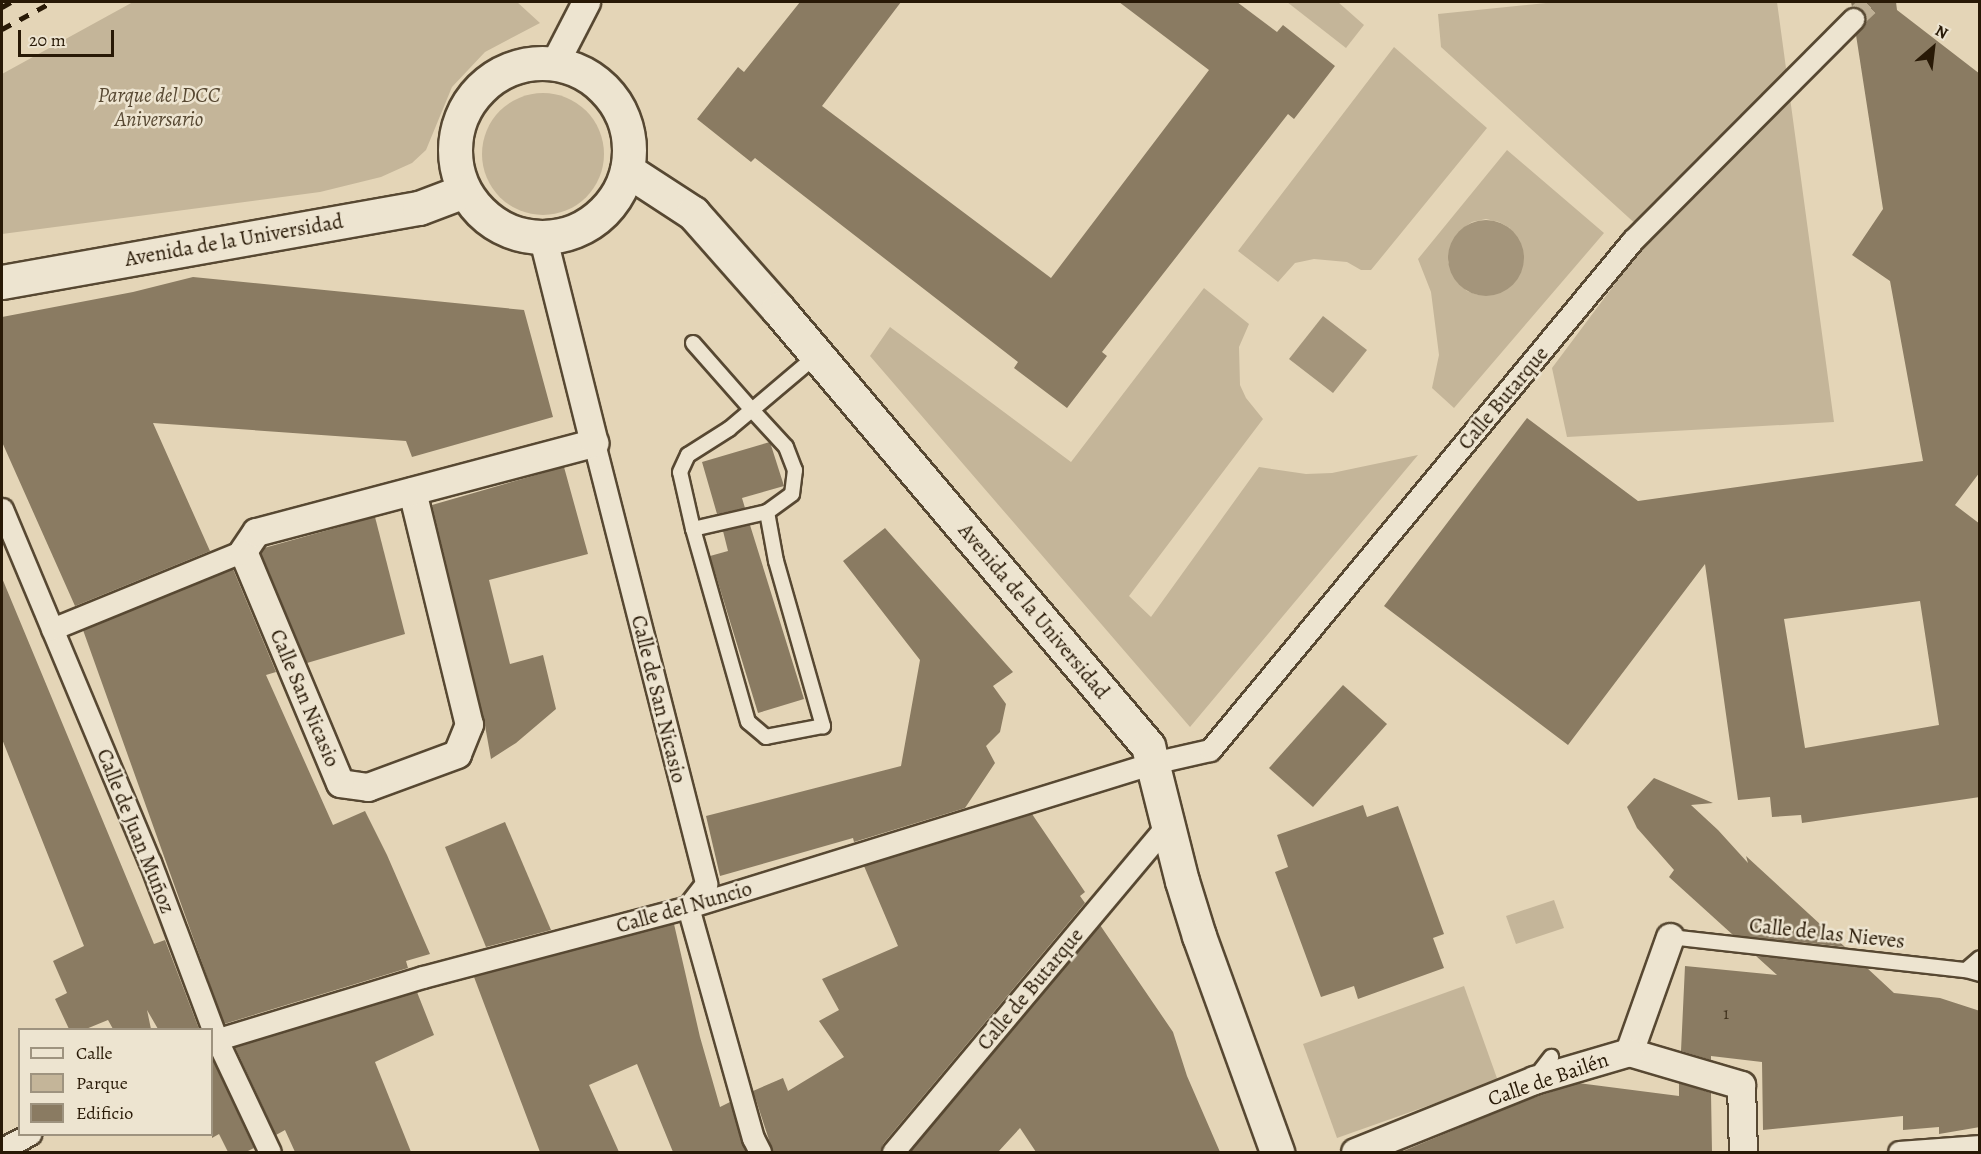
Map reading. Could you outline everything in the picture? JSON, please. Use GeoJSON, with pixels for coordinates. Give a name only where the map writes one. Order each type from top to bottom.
{"type":"FeatureCollection","features":[{"type":"Feature","properties":{"kind":"main road"},"geometry":{"type":"LineString","coordinates":[[526,64],[554,64],[577,70],[597,83],[613,101],[624,122],[629,145],[627,170],[619,191],[605,210],[588,225],[566,234],[543,238],[512,232],[484,216],[464,191],[455,165],[455,138],[463,112],[478,89],[500,73],[526,64]]}},
{"type":"Feature","properties":{"kind":"main road","name":"Avenida de la Universidad"},"geometry":{"type":"LineString","coordinates":[[627,170],[693,213],[817,355],[1148,746],[1167,825],[1199,936],[1277,1152]]}},
{"type":"Feature","properties":{"kind":"main road","name":"Avenida de la Universidad"},"geometry":{"type":"LineString","coordinates":[[2,282],[419,208],[464,191]]}},
{"type":"Feature","properties":{"kind":"street"},"geometry":{"type":"LineString","coordinates":[[554,64],[586,2]]}},
{"type":"Feature","properties":{"kind":"street","name":"Calle Butarque"},"geometry":{"type":"LineString","coordinates":[[1153,763],[1210,750],[1633,240],[1853,19]]}},
{"type":"Feature","properties":{"kind":"street","name":"Calle de San Nicasio"},"geometry":{"type":"LineString","coordinates":[[543,238],[706,884],[688,907]]}},
{"type":"Feature","properties":{"kind":"street"},"geometry":{"type":"LineString","coordinates":[[52,630],[243,551],[256,532],[594,443]]}},
{"type":"Feature","properties":{"kind":"street","name":"Calle San Nicasio"},"geometry":{"type":"LineString","coordinates":[[243,551],[340,783],[368,788],[457,754],[469,724],[412,491]]}},
{"type":"Feature","properties":{"kind":"street","name":"Calle de Juan Muñoz"},"geometry":{"type":"LineString","coordinates":[[2,509],[150,862],[210,1028]]}},
{"type":"Feature","properties":{"kind":"street","name":"Calle del Nuncio"},"geometry":{"type":"LineString","coordinates":[[214,1040],[423,977],[688,907],[1153,763]]}},
{"type":"Feature","properties":{"kind":"street","name":"Calle de Butarque"},"geometry":{"type":"LineString","coordinates":[[893,1152],[1167,825]]}},
{"type":"Feature","properties":{"kind":"street"},"geometry":{"type":"LineString","coordinates":[[688,907],[753,1138],[760,1152]]}},
{"type":"Feature","properties":{"kind":"street","name":"Calle de Bailén"},"geometry":{"type":"LineString","coordinates":[[1355,1152],[1534,1080],[1629,1052],[1670,937]]}},
{"type":"Feature","properties":{"kind":"street","name":"Calle de Juan Muñoz"},"geometry":{"type":"LineString","coordinates":[[214,1040],[270,1152]]}},
{"type":"Feature","properties":{"kind":"street"},"geometry":{"type":"LineString","coordinates":[[1629,1052],[1741,1085],[1743,1152]]}},
{"type":"Feature","properties":{"kind":"street"},"geometry":{"type":"LineString","coordinates":[[2,1149],[26,1136]]}},
{"type":"Feature","properties":{"kind":"street"},"geometry":{"type":"LineString","coordinates":[[1899,1152],[1980,1146]]}},
{"type":"Feature","properties":{"kind":"lane"},"geometry":{"type":"LineString","coordinates":[[693,343],[786,447],[795,470],[792,494],[767,512],[693,529]]}},
{"type":"Feature","properties":{"kind":"lane"},"geometry":{"type":"LineString","coordinates":[[767,512],[776,561],[823,726],[766,737],[748,722],[693,529],[680,472],[688,455],[729,429],[817,355]]}},
{"type":"Feature","properties":{"kind":"lane","name":"Calle de las Nieves"},"geometry":{"type":"LineString","coordinates":[[1670,937],[1973,972]]}},
{"type":"Feature","properties":{"kind":"lane"},"geometry":{"type":"LineString","coordinates":[[1973,972],[1980,958]]}},
{"type":"Feature","properties":{"kind":"lane"},"geometry":{"type":"LineString","coordinates":[[1534,1080],[1551,1058]]}},
{"type":"Feature","properties":{"kind":"green space","name":"Parque del DCC Aniversario"},"geometry":{"type":"Polygon","coordinates":[[[133,2],[517,2],[540,23],[485,52],[452,87],[426,150],[412,163],[381,177],[320,192],[2,234],[2,74],[133,2]]]}},
{"type":"Feature","properties":{"kind":"green space"},"geometry":{"type":"Polygon","coordinates":[[[1287,2],[1338,2],[1364,25],[1346,48],[1287,2]]]}},
{"type":"Feature","properties":{"kind":"green space"},"geometry":{"type":"Polygon","coordinates":[[[1556,2],[1777,2],[1834,422],[1567,437],[1552,368],[1650,237],[1441,47],[1438,14],[1556,2]]]}},
{"type":"Feature","properties":{"kind":"green space"},"geometry":{"type":"Polygon","coordinates":[[[1394,47],[1487,128],[1371,270],[1361,270],[1347,262],[1314,259],[1295,263],[1278,282],[1238,251],[1394,47]]]}},
{"type":"Feature","properties":{"kind":"green space"},"geometry":{"type":"Polygon","coordinates":[[[543,93],[566,98],[577,103],[586,111],[594,120],[599,131],[604,154],[599,177],[594,188],[586,197],[577,205],[566,210],[543,215],[520,210],[509,205],[500,197],[492,188],[487,177],[482,154],[487,131],[492,120],[500,111],[509,103],[520,98],[543,93]]]}},
{"type":"Feature","properties":{"kind":"green space"},"geometry":{"type":"Polygon","coordinates":[[[1507,150],[1604,233],[1454,408],[1432,388],[1439,355],[1431,292],[1418,259],[1507,150]],[[1486,219],[1472,222],[1462,229],[1448,262],[1458,283],[1467,291],[1478,295],[1510,228],[1486,219]]]}},
{"type":"Feature","properties":{"kind":"green space"},"geometry":{"type":"Polygon","coordinates":[[[1204,288],[1249,324],[1239,347],[1240,385],[1246,398],[1263,419],[1129,596],[1151,617],[1259,467],[1306,474],[1332,473],[1418,455],[1190,727],[870,356],[890,327],[1071,462],[1204,288]]]}},
{"type":"Feature","properties":{"kind":"green space"},"geometry":{"type":"Polygon","coordinates":[[[1554,900],[1564,928],[1516,944],[1506,916],[1554,900]]]}},
{"type":"Feature","properties":{"kind":"green space"},"geometry":{"type":"Polygon","coordinates":[[[1464,986],[1498,1081],[1337,1138],[1303,1044],[1464,986]]]}},
{"type":"Feature","properties":{"kind":"shaded area"},"geometry":{"type":"Polygon","coordinates":[[[1486,220],[1500,223],[1513,231],[1521,244],[1524,258],[1521,272],[1513,285],[1500,293],[1486,296],[1472,293],[1459,285],[1451,272],[1448,258],[1451,244],[1459,231],[1472,223],[1486,220]]]}},
{"type":"Feature","properties":{"kind":"shaded area"},"geometry":{"type":"Polygon","coordinates":[[[1323,316],[1367,350],[1333,393],[1289,359],[1323,316]]]}},
{"type":"Feature","properties":{"kind":"building"},"geometry":{"type":"Polygon","coordinates":[[[800,2],[901,2],[822,106],[1051,278],[1209,70],[1119,2],[1237,2],[1277,32],[1283,25],[1335,66],[1294,119],[1288,114],[1102,352],[1107,356],[1067,408],[1014,368],[1018,362],[755,158],[751,162],[697,119],[738,67],[744,72],[800,2]]]}},
{"type":"Feature","properties":{"kind":"building"},"geometry":{"type":"Polygon","coordinates":[[[1851,2],[1896,2],[1897,10],[1980,74],[1980,472],[1955,505],[1980,524],[1980,797],[1802,823],[1801,815],[1772,817],[1770,797],[1738,800],[1705,564],[1568,745],[1384,606],[1527,418],[1638,501],[1923,461],[1890,281],[1852,255],[1883,209],[1856,35],[1865,23],[1865,16],[1862,10],[1852,7],[1851,2]],[[1920,601],[1784,619],[1805,748],[1939,725],[1920,601]]]}},
{"type":"Feature","properties":{"kind":"building"},"geometry":{"type":"Polygon","coordinates":[[[193,277],[524,310],[553,417],[412,457],[406,441],[153,423],[210,551],[75,606],[2,442],[2,317],[133,292],[193,277]]]}},
{"type":"Feature","properties":{"kind":"building"},"geometry":{"type":"Polygon","coordinates":[[[770,442],[784,486],[742,498],[745,508],[717,514],[702,462],[770,442]]]}},
{"type":"Feature","properties":{"kind":"building"},"geometry":{"type":"Polygon","coordinates":[[[564,467],[588,554],[489,580],[510,664],[543,655],[556,709],[516,743],[491,759],[484,720],[432,505],[564,467]]]}},
{"type":"Feature","properties":{"kind":"building"},"geometry":{"type":"Polygon","coordinates":[[[375,517],[405,634],[307,663],[261,553],[264,548],[375,517]]]}},
{"type":"Feature","properties":{"kind":"building"},"geometry":{"type":"Polygon","coordinates":[[[750,525],[804,699],[758,713],[710,556],[728,551],[723,531],[750,525]]]}},
{"type":"Feature","properties":{"kind":"building"},"geometry":{"type":"Polygon","coordinates":[[[885,528],[1013,672],[993,686],[1006,704],[1000,732],[986,746],[995,763],[965,808],[854,842],[853,838],[720,876],[706,816],[901,766],[920,660],[843,561],[885,528]]]}},
{"type":"Feature","properties":{"kind":"building"},"geometry":{"type":"Polygon","coordinates":[[[233,569],[276,672],[266,675],[333,825],[365,811],[387,855],[430,954],[406,961],[408,968],[224,1024],[83,630],[233,569]]]}},
{"type":"Feature","properties":{"kind":"building"},"geometry":{"type":"Polygon","coordinates":[[[2,578],[154,944],[165,940],[199,1028],[157,1028],[147,1010],[151,1028],[112,1028],[108,1020],[88,1028],[69,1028],[55,999],[67,993],[53,961],[84,946],[2,739],[2,578]]]}},
{"type":"Feature","properties":{"kind":"building"},"geometry":{"type":"Polygon","coordinates":[[[1343,685],[1387,724],[1313,807],[1269,768],[1343,685]]]}},
{"type":"Feature","properties":{"kind":"building"},"geometry":{"type":"Polygon","coordinates":[[[1654,778],[1713,803],[1691,805],[1748,863],[1746,856],[1845,947],[1733,935],[1669,877],[1674,870],[1637,828],[1627,807],[1654,778]]]}},
{"type":"Feature","properties":{"kind":"building"},"geometry":{"type":"Polygon","coordinates":[[[1363,805],[1367,817],[1398,806],[1444,934],[1433,938],[1444,968],[1358,999],[1354,986],[1321,997],[1275,872],[1288,867],[1277,835],[1363,805]]]}},
{"type":"Feature","properties":{"kind":"building"},"geometry":{"type":"Polygon","coordinates":[[[1032,814],[1085,892],[1080,896],[1085,903],[883,1144],[881,1152],[773,1152],[753,1091],[783,1078],[788,1091],[844,1057],[819,1021],[839,1010],[822,979],[898,946],[864,866],[1032,814]]]}},
{"type":"Feature","properties":{"kind":"building"},"geometry":{"type":"Polygon","coordinates":[[[505,822],[551,930],[486,947],[445,847],[505,822]]]}},
{"type":"Feature","properties":{"kind":"building"},"geometry":{"type":"Polygon","coordinates":[[[674,924],[700,1037],[720,1107],[730,1102],[746,1152],[673,1152],[637,1064],[589,1085],[619,1152],[540,1152],[474,977],[674,924]]]}},
{"type":"Feature","properties":{"kind":"building"},"geometry":{"type":"Polygon","coordinates":[[[1100,925],[1173,1032],[1187,1076],[1220,1152],[1036,1152],[1020,1128],[998,1152],[909,1152],[1100,925]]]}},
{"type":"Feature","properties":{"kind":"building"},"geometry":{"type":"Polygon","coordinates":[[[1756,956],[1867,968],[1894,993],[1940,998],[1980,1011],[1980,1127],[1939,1134],[1939,1127],[1903,1130],[1903,1116],[1763,1130],[1762,1062],[1711,1056],[1711,1060],[1681,1051],[1685,966],[1777,975],[1756,956]]]}},
{"type":"Feature","properties":{"kind":"building"},"geometry":{"type":"Polygon","coordinates":[[[417,992],[434,1035],[375,1062],[411,1152],[295,1152],[285,1130],[276,1135],[235,1047],[417,992]]]}},
{"type":"Feature","properties":{"kind":"building"},"geometry":{"type":"Polygon","coordinates":[[[213,1060],[254,1148],[246,1152],[228,1152],[219,1134],[212,1138],[213,1060]]]}},
{"type":"Feature","properties":{"kind":"building"},"geometry":{"type":"Polygon","coordinates":[[[1578,1083],[1679,1096],[1679,1083],[1711,1093],[1712,1152],[1401,1152],[1524,1101],[1578,1083]]]}},
{"type":"Feature","properties":{"kind":"tunnel"},"geometry":{"type":"LineString","coordinates":[[1853,19],[1871,2]]}},
{"type":"Feature","properties":{"kind":"railway"},"geometry":{"type":"LineString","coordinates":[[2,7],[11,2]]}},
{"type":"Feature","properties":{"kind":"railway"},"geometry":{"type":"LineString","coordinates":[[2,29],[52,2]]}}]}
